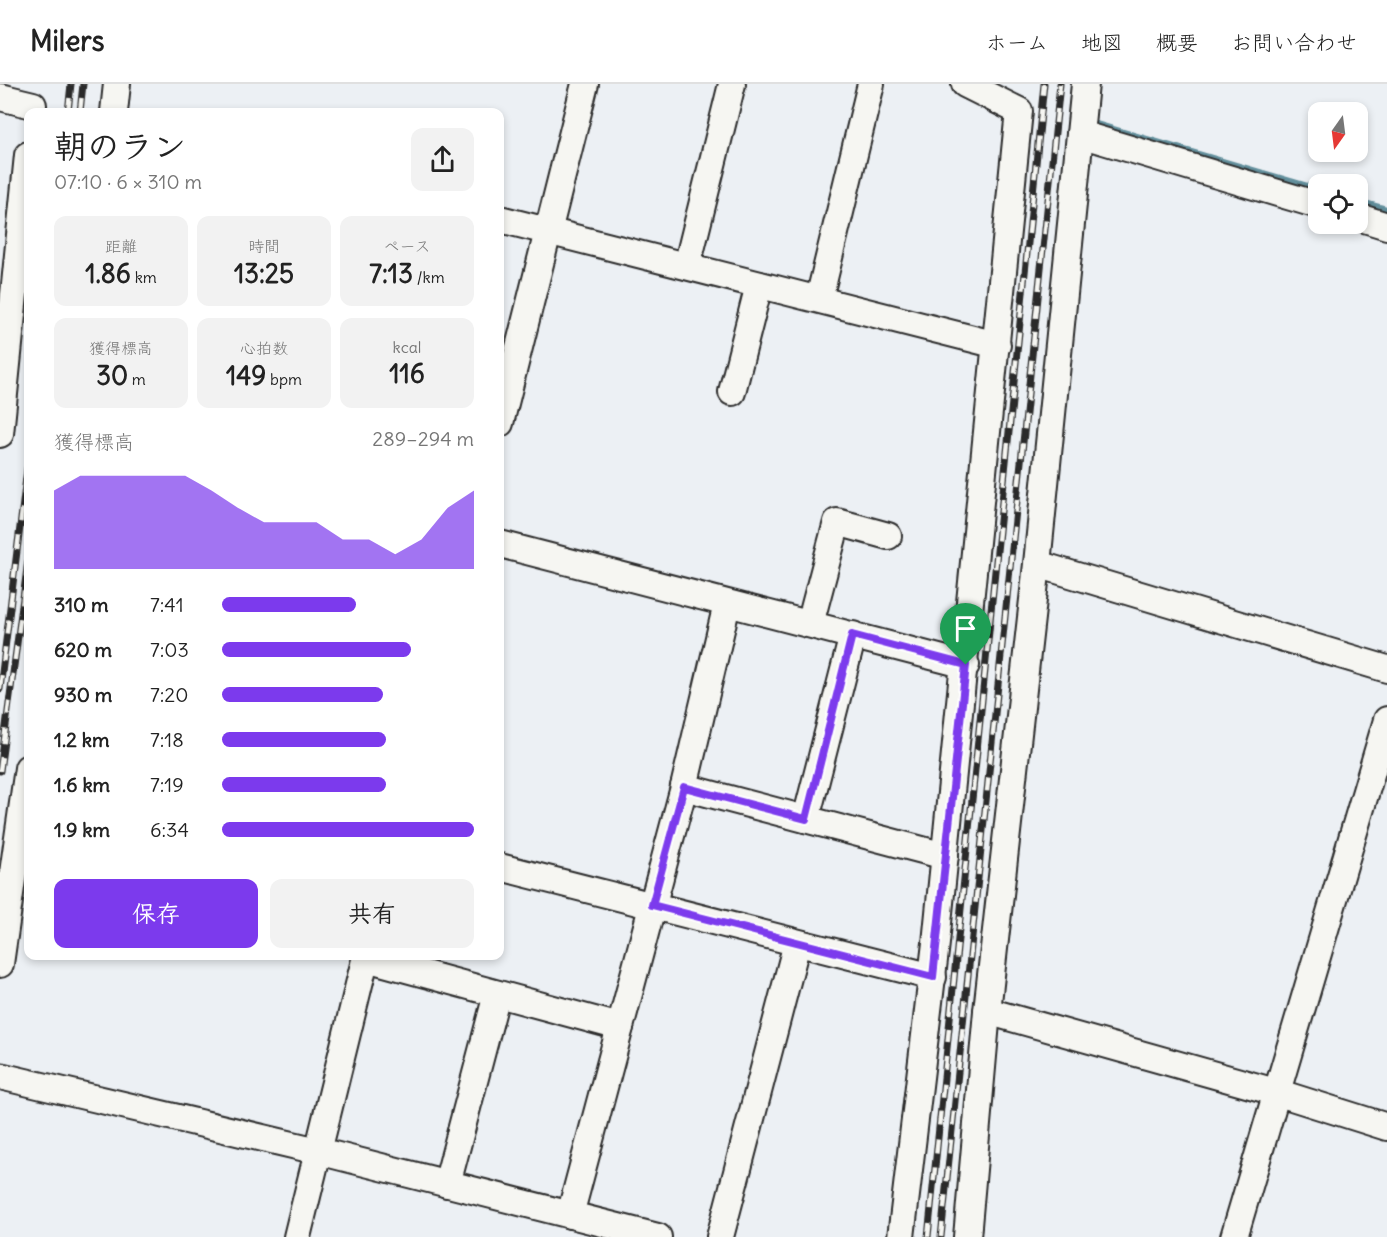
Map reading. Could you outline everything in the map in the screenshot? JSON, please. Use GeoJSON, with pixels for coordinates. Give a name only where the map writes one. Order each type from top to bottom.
{"type":"FeatureCollection","features":[{"type":"Feature","properties":{"kind":"street"},"geometry":{"type":"LineString","coordinates":[[114,108],[117,84]]}},
{"type":"Feature","properties":{"kind":"street"},"geometry":{"type":"LineString","coordinates":[[504,407],[585,84]]}},
{"type":"Feature","properties":{"kind":"street"},"geometry":{"type":"LineString","coordinates":[[687,266],[732,84]]}},
{"type":"Feature","properties":{"kind":"street"},"geometry":{"type":"LineString","coordinates":[[819,300],[871,84]]}},
{"type":"Feature","properties":{"kind":"street"},"geometry":{"type":"LineString","coordinates":[[901,1237],[933,977],[966,665],[1020,111],[965,84]]}},
{"type":"Feature","properties":{"kind":"street"},"geometry":{"type":"LineString","coordinates":[[972,1236],[987,1011],[1037,564],[1085,84]]}},
{"type":"Feature","properties":{"kind":"street"},"geometry":{"type":"LineString","coordinates":[[0,97],[34,101]]}},
{"type":"Feature","properties":{"kind":"street"},"geometry":{"type":"LineString","coordinates":[[1080,134],[1308,203]]}},
{"type":"Feature","properties":{"kind":"street"},"geometry":{"type":"LineString","coordinates":[[1,419],[24,194]]}},
{"type":"Feature","properties":{"kind":"street"},"geometry":{"type":"LineString","coordinates":[[504,220],[997,345]]}},
{"type":"Feature","properties":{"kind":"street"},"geometry":{"type":"LineString","coordinates":[[1368,220],[1387,226]]}},
{"type":"Feature","properties":{"kind":"street"},"geometry":{"type":"LineString","coordinates":[[732,392],[759,285]]}},
{"type":"Feature","properties":{"kind":"street"},"geometry":{"type":"LineString","coordinates":[[810,624],[837,522],[888,536]]}},
{"type":"Feature","properties":{"kind":"street"},"geometry":{"type":"LineString","coordinates":[[504,545],[966,665]]}},
{"type":"Feature","properties":{"kind":"street"},"geometry":{"type":"LineString","coordinates":[[1037,564],[1387,669]]}},
{"type":"Feature","properties":{"kind":"street"},"geometry":{"type":"LineString","coordinates":[[570,1215],[684,787],[727,604]]}},
{"type":"Feature","properties":{"kind":"street"},"geometry":{"type":"LineString","coordinates":[[806,819],[852,635]]}},
{"type":"Feature","properties":{"kind":"street"},"geometry":{"type":"LineString","coordinates":[[1234,1237],[1279,1093],[1387,720]]}},
{"type":"Feature","properties":{"kind":"street"},"geometry":{"type":"LineString","coordinates":[[684,787],[945,856]]}},
{"type":"Feature","properties":{"kind":"street"},"geometry":{"type":"LineString","coordinates":[[0,964],[24,796]]}},
{"type":"Feature","properties":{"kind":"street"},"geometry":{"type":"LineString","coordinates":[[504,868],[933,977]]}},
{"type":"Feature","properties":{"kind":"street"},"geometry":{"type":"LineString","coordinates":[[720,1237],[796,943]]}},
{"type":"Feature","properties":{"kind":"street"},"geometry":{"type":"LineString","coordinates":[[297,1237],[365,960]]}},
{"type":"Feature","properties":{"kind":"street"},"geometry":{"type":"LineString","coordinates":[[377,960],[620,1027]]}},
{"type":"Feature","properties":{"kind":"street"},"geometry":{"type":"LineString","coordinates":[[447,1184],[497,994]]}},
{"type":"Feature","properties":{"kind":"street"},"geometry":{"type":"LineString","coordinates":[[987,1011],[1279,1093],[1387,1126]]}},
{"type":"Feature","properties":{"kind":"street"},"geometry":{"type":"LineString","coordinates":[[0,1076],[318,1151],[658,1237]]}},
{"type":"Feature","properties":{"kind":"waterway"},"geometry":{"type":"LineString","coordinates":[[1093,124],[1308,187]]}},
{"type":"Feature","properties":{"kind":"waterway"},"geometry":{"type":"LineString","coordinates":[[1368,205],[1387,210]]}},
{"type":"Feature","properties":{"kind":"railway"},"geometry":{"type":"LineString","coordinates":[[68,108],[71,84]]}},
{"type":"Feature","properties":{"kind":"railway"},"geometry":{"type":"LineString","coordinates":[[80,108],[83,84]]}},
{"type":"Feature","properties":{"kind":"railway"},"geometry":{"type":"LineString","coordinates":[[928,1237],[1044,84]]}},
{"type":"Feature","properties":{"kind":"railway"},"geometry":{"type":"LineString","coordinates":[[941,1237],[1060,84]]}},
{"type":"Feature","properties":{"kind":"railway"},"geometry":{"type":"LineString","coordinates":[[0,689],[24,494]]}},
{"type":"Feature","properties":{"kind":"railway"},"geometry":{"type":"LineString","coordinates":[[0,771],[24,591]]}},
{"type":"Feature","properties":{"kind":"route"},"geometry":{"type":"LineString","coordinates":[[852,635],[966,665],[933,977],[652,905],[684,787],[806,819],[852,635]]}}]}
